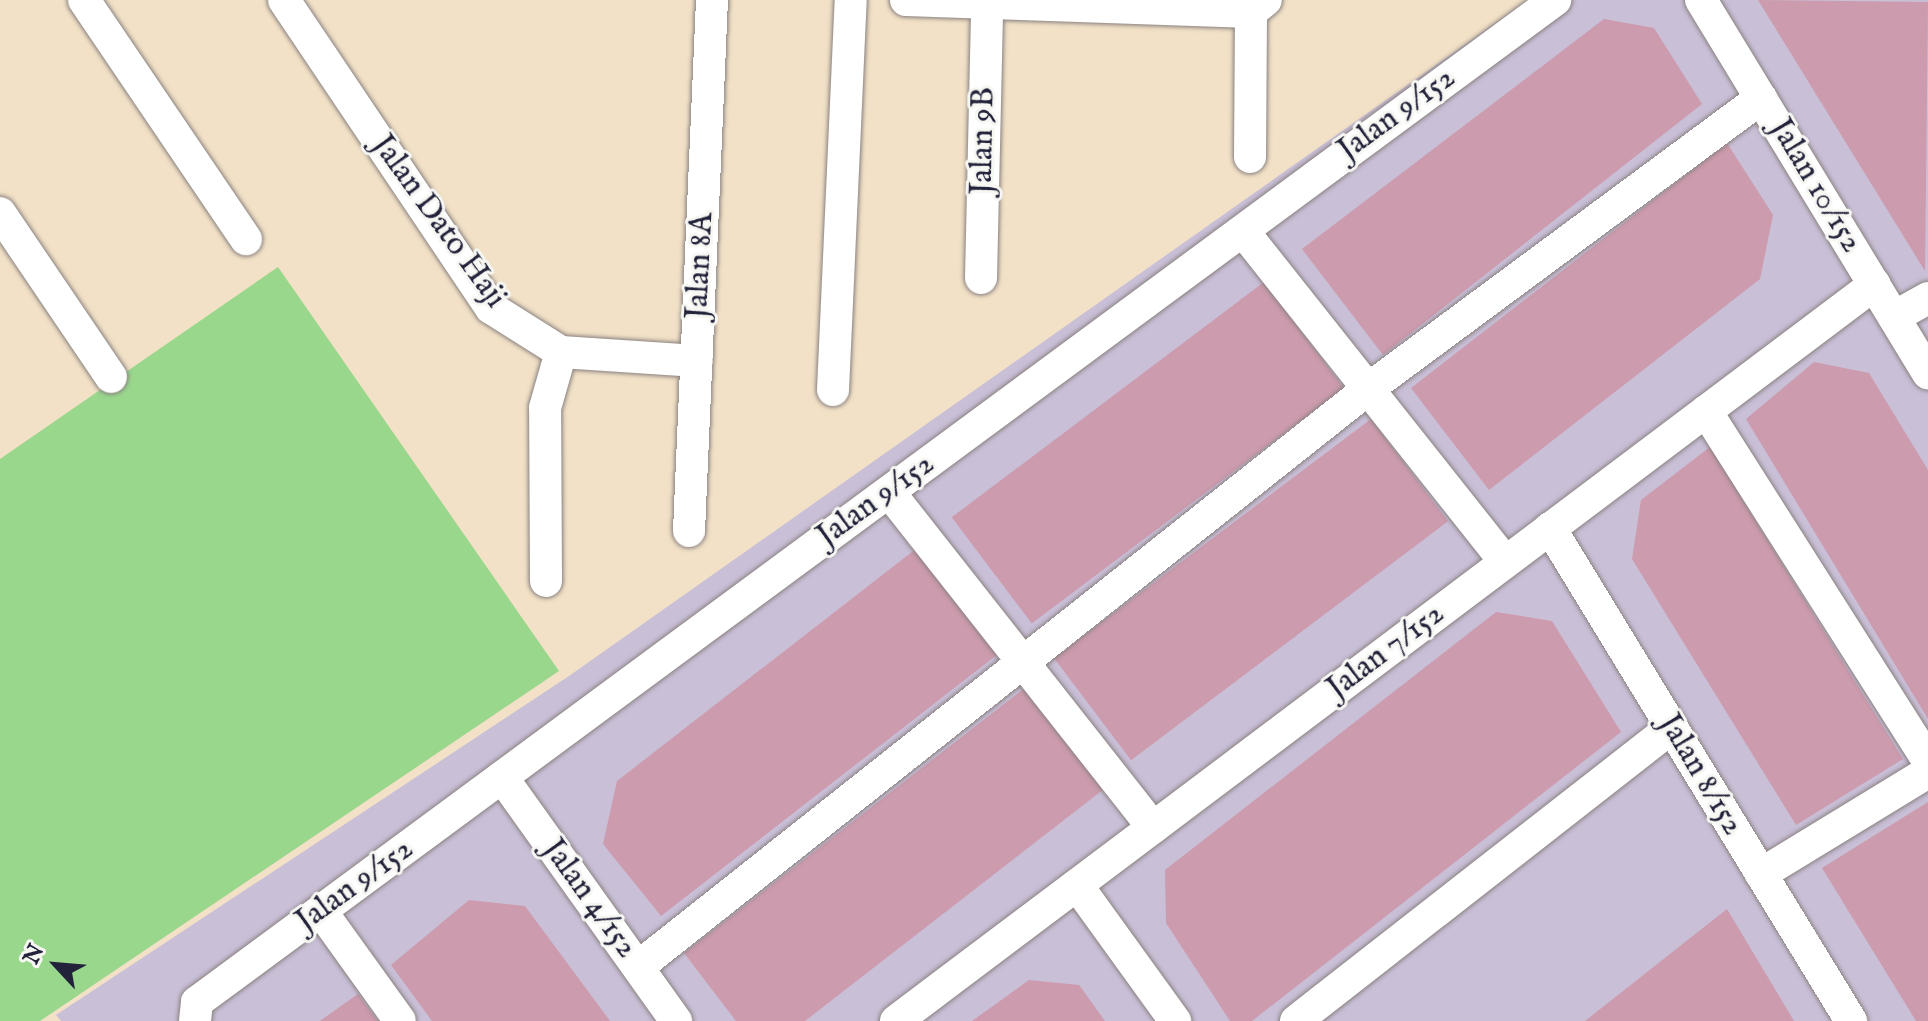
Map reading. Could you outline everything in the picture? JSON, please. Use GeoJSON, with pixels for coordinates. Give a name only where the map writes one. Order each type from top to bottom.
{"type":"FeatureCollection","features":[{"type":"Feature","properties":{"kind":"street"},"geometry":{"type":"LineString","coordinates":[[84,0],[246,239]]}},
{"type":"Feature","properties":{"kind":"street","name":"Jalan Dato Haji"},"geometry":{"type":"LineString","coordinates":[[284,0],[491,308],[561,352],[697,361]]}},
{"type":"Feature","properties":{"kind":"street","name":"Jalan 8A"},"geometry":{"type":"LineString","coordinates":[[689,531],[712,0]]}},
{"type":"Feature","properties":{"kind":"street"},"geometry":{"type":"LineString","coordinates":[[833,390],[851,0]]}},
{"type":"Feature","properties":{"kind":"street"},"geometry":{"type":"LineString","coordinates":[[906,0],[987,5],[1258,6],[1250,157]]}},
{"type":"Feature","properties":{"kind":"street","name":"Jalan 9/152"},"geometry":{"type":"LineString","coordinates":[[196,1012],[321,911],[1555,0]]}},
{"type":"Feature","properties":{"kind":"street","name":"Jalan 10/152"},"geometry":{"type":"LineString","coordinates":[[1701,0],[1928,373]]}},
{"type":"Feature","properties":{"kind":"street","name":"Jalan 9B"},"geometry":{"type":"LineString","coordinates":[[981,278],[987,5]]}},
{"type":"Feature","properties":{"kind":"street"},"geometry":{"type":"LineString","coordinates":[[638,967],[1368,389],[1761,98]]}},
{"type":"Feature","properties":{"kind":"street"},"geometry":{"type":"LineString","coordinates":[[0,213],[111,377]]}},
{"type":"Feature","properties":{"kind":"street"},"geometry":{"type":"LineString","coordinates":[[1243,231],[1505,562]]}},
{"type":"Feature","properties":{"kind":"street","name":"Jalan 7/152"},"geometry":{"type":"LineString","coordinates":[[906,1018],[1153,827],[1875,284]]}},
{"type":"Feature","properties":{"kind":"street"},"geometry":{"type":"LineString","coordinates":[[1894,317],[1928,298]]}},
{"type":"Feature","properties":{"kind":"street"},"geometry":{"type":"LineString","coordinates":[[546,581],[545,408],[561,352]]}},
{"type":"Feature","properties":{"kind":"street"},"geometry":{"type":"LineString","coordinates":[[1706,411],[1928,761]]}},
{"type":"Feature","properties":{"kind":"street"},"geometry":{"type":"LineString","coordinates":[[889,492],[1153,827]]}},
{"type":"Feature","properties":{"kind":"street","name":"Jalan 8/152"},"geometry":{"type":"LineString","coordinates":[[1550,528],[1851,1021]]}},
{"type":"Feature","properties":{"kind":"street"},"geometry":{"type":"LineString","coordinates":[[1296,1021],[1671,728]]}},
{"type":"Feature","properties":{"kind":"street"},"geometry":{"type":"LineString","coordinates":[[1761,874],[1928,772]]}},
{"type":"Feature","properties":{"kind":"street","name":"Jalan 4/152"},"geometry":{"type":"LineString","coordinates":[[502,777],[676,1021]]}},
{"type":"Feature","properties":{"kind":"street"},"geometry":{"type":"LineString","coordinates":[[1077,885],[1175,1021]]}},
{"type":"Feature","properties":{"kind":"street"},"geometry":{"type":"LineString","coordinates":[[321,911],[400,1021]]}},
{"type":"Feature","properties":{"kind":"shaded area"},"geometry":{"type":"Polygon","coordinates":[[[1528,0],[1928,0],[1928,1021],[61,1021],[56,1015],[569,676],[1528,0]]]}},
{"type":"Feature","properties":{"kind":"green space"},"geometry":{"type":"Polygon","coordinates":[[[278,267],[559,671],[40,1021],[0,1021],[0,459],[278,267]]]}},
{"type":"Feature","properties":{"kind":"building"},"geometry":{"type":"Polygon","coordinates":[[[1758,0],[1928,2],[1925,271],[1851,151],[1758,0]]]}},
{"type":"Feature","properties":{"kind":"building"},"geometry":{"type":"Polygon","coordinates":[[[1604,19],[1654,28],[1702,104],[1383,355],[1302,249],[1604,19]]]}},
{"type":"Feature","properties":{"kind":"building"},"geometry":{"type":"Polygon","coordinates":[[[1727,143],[1773,215],[1760,279],[1489,490],[1411,388],[1727,143]]]}},
{"type":"Feature","properties":{"kind":"building"},"geometry":{"type":"Polygon","coordinates":[[[1264,282],[1344,388],[1032,624],[952,517],[1264,282]]]}},
{"type":"Feature","properties":{"kind":"building"},"geometry":{"type":"Polygon","coordinates":[[[1814,362],[1869,373],[1928,470],[1928,719],[1746,419],[1814,362]]]}},
{"type":"Feature","properties":{"kind":"building"},"geometry":{"type":"Polygon","coordinates":[[[1371,419],[1448,521],[1131,760],[1054,658],[1371,419]]]}},
{"type":"Feature","properties":{"kind":"building"},"geometry":{"type":"Polygon","coordinates":[[[1710,447],[1903,759],[1796,825],[1632,559],[1641,500],[1710,447]]]}},
{"type":"Feature","properties":{"kind":"building"},"geometry":{"type":"Polygon","coordinates":[[[917,548],[998,654],[661,916],[603,844],[617,781],[917,548]]]}},
{"type":"Feature","properties":{"kind":"building"},"geometry":{"type":"Polygon","coordinates":[[[1496,612],[1552,621],[1621,732],[1252,1021],[1230,1021],[1166,923],[1165,870],[1496,612]]]}},
{"type":"Feature","properties":{"kind":"building"},"geometry":{"type":"Polygon","coordinates":[[[1026,687],[1104,789],[805,1021],[736,1021],[684,953],[1026,687]]]}},
{"type":"Feature","properties":{"kind":"building"},"geometry":{"type":"Polygon","coordinates":[[[1928,802],[1928,1021],[1916,1021],[1822,868],[1928,802]]]}},
{"type":"Feature","properties":{"kind":"building"},"geometry":{"type":"Polygon","coordinates":[[[469,900],[525,906],[610,1021],[432,1021],[391,965],[469,900]]]}},
{"type":"Feature","properties":{"kind":"building"},"geometry":{"type":"Polygon","coordinates":[[[1727,909],[1794,1021],[1585,1021],[1727,909]]]}},
{"type":"Feature","properties":{"kind":"building"},"geometry":{"type":"Polygon","coordinates":[[[1029,980],[1079,985],[1105,1021],[972,1021],[1029,980]]]}},
{"type":"Feature","properties":{"kind":"building"},"geometry":{"type":"Polygon","coordinates":[[[358,994],[378,1021],[320,1021],[358,994]]]}}]}
